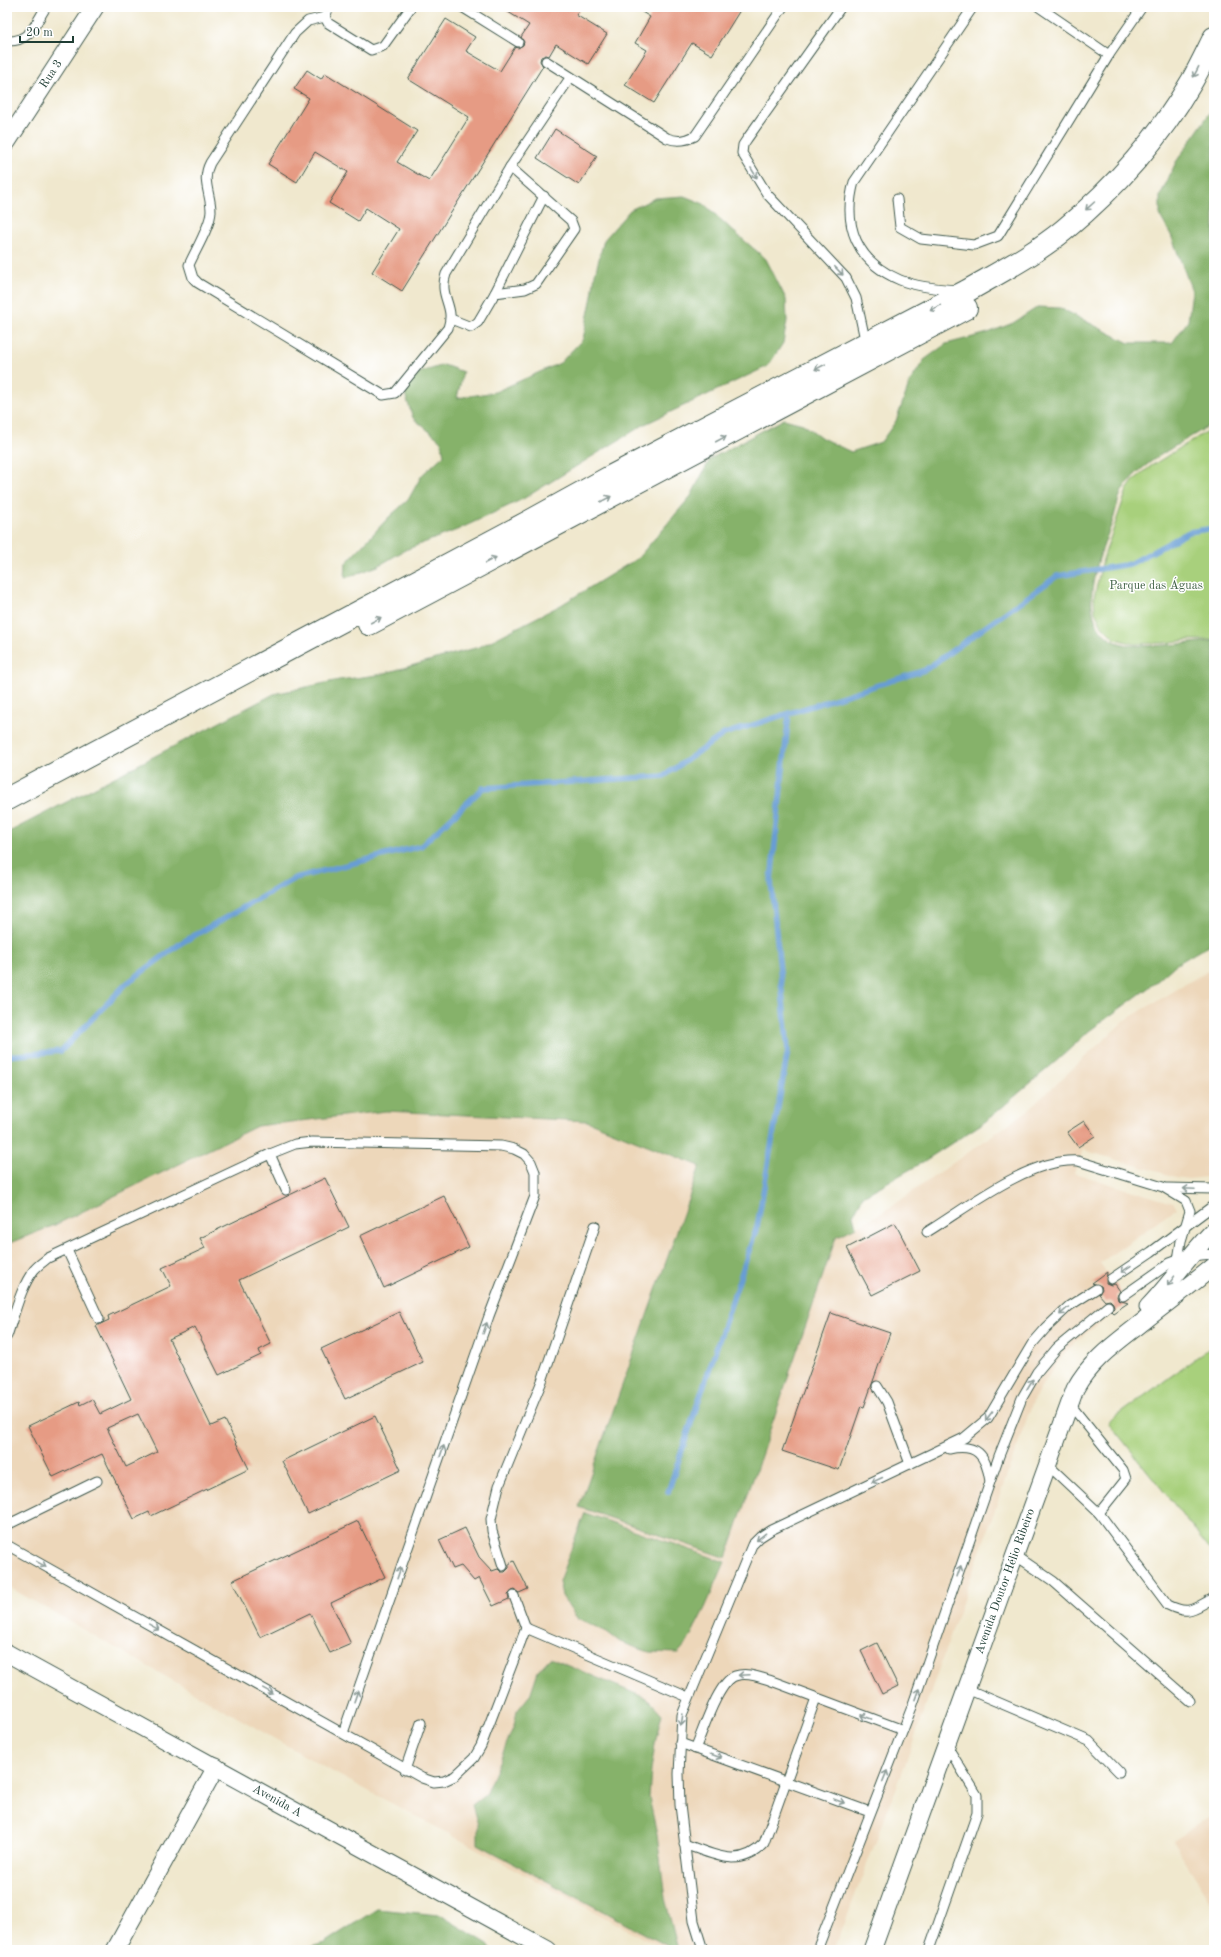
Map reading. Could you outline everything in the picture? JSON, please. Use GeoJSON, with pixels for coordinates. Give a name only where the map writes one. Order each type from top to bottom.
{"type":"FeatureCollection","features":[{"type":"Feature","properties":{"kind":"street","name":"Rua 3"},"geometry":{"type":"LineString","coordinates":[[7,142],[95,7]]}},
{"type":"Feature","properties":{"kind":"street"},"geometry":{"type":"LineString","coordinates":[[7,815],[870,351],[967,291],[1020,261],[1064,230],[1114,185],[1151,142],[1192,81],[1214,38]]}},
{"type":"Feature","properties":{"kind":"street"},"geometry":{"type":"LineString","coordinates":[[7,799],[610,477],[1025,274],[1085,231],[1130,189],[1164,148],[1214,70]]}},
{"type":"Feature","properties":{"kind":"street"},"geometry":{"type":"LineString","coordinates":[[1119,1340],[1163,1292],[1183,1258],[1214,1230]]}},
{"type":"Feature","properties":{"kind":"street","name":"Avenida Doutor Hélio Ribeiro"},"geometry":{"type":"LineString","coordinates":[[872,1950],[947,1746],[1069,1403],[1084,1373],[1119,1340],[1214,1266]]}},
{"type":"Feature","properties":{"kind":"street","name":"Avenida A"},"geometry":{"type":"LineString","coordinates":[[7,1653],[548,1950]]}},
{"type":"Feature","properties":{"kind":"street"},"geometry":{"type":"LineString","coordinates":[[115,1950],[216,1767]]}},
{"type":"Feature","properties":{"kind":"lane"},"geometry":{"type":"LineString","coordinates":[[7,41],[18,41],[27,37],[46,7]]}},
{"type":"Feature","properties":{"kind":"lane"},"geometry":{"type":"LineString","coordinates":[[329,7],[325,17],[328,23],[370,50],[383,46],[411,7]]}},
{"type":"Feature","properties":{"kind":"lane"},"geometry":{"type":"LineString","coordinates":[[462,7],[518,42]]}},
{"type":"Feature","properties":{"kind":"lane"},"geometry":{"type":"LineString","coordinates":[[546,61],[570,78],[667,138],[674,141],[686,141],[695,136],[783,7]]}},
{"type":"Feature","properties":{"kind":"lane"},"geometry":{"type":"LineString","coordinates":[[841,7],[747,139],[743,145],[742,153],[767,194],[846,278],[856,298],[870,351]]}},
{"type":"Feature","properties":{"kind":"lane"},"geometry":{"type":"LineString","coordinates":[[967,291],[913,284],[901,280],[882,270],[866,256],[859,247],[852,235],[848,213],[849,198],[854,182],[973,7]]}},
{"type":"Feature","properties":{"kind":"lane"},"geometry":{"type":"LineString","coordinates":[[1039,7],[1109,55]]}},
{"type":"Feature","properties":{"kind":"lane"},"geometry":{"type":"LineString","coordinates":[[897,199],[900,227],[921,239],[974,245],[998,236],[1109,55],[1142,7]]}},
{"type":"Feature","properties":{"kind":"lane"},"geometry":{"type":"LineString","coordinates":[[325,17],[308,21],[295,33],[206,172],[211,210],[210,219],[189,265],[193,278],[198,283],[383,395],[395,392],[448,328],[451,318],[443,288],[446,274],[510,167],[570,78]]}},
{"type":"Feature","properties":{"kind":"lane"},"geometry":{"type":"LineString","coordinates":[[495,293],[525,289],[536,284],[574,229],[571,221],[510,167]]}},
{"type":"Feature","properties":{"kind":"lane"},"geometry":{"type":"LineString","coordinates":[[451,318],[471,327],[478,322],[495,293],[544,196]]}},
{"type":"Feature","properties":{"kind":"lane"},"geometry":{"type":"LineString","coordinates":[[7,1336],[33,1270],[48,1258],[270,1154],[295,1144],[312,1142],[501,1146],[514,1149],[524,1154],[531,1162],[535,1172],[536,1183],[533,1202],[489,1316],[343,1733]]}},
{"type":"Feature","properties":{"kind":"lane"},"geometry":{"type":"LineString","coordinates":[[270,1154],[286,1190]]}},
{"type":"Feature","properties":{"kind":"lane"},"geometry":{"type":"LineString","coordinates":[[927,1232],[1022,1174],[1064,1160],[1078,1161],[1163,1188],[1180,1196],[1188,1204],[1190,1211],[1181,1242],[1183,1258]]}},
{"type":"Feature","properties":{"kind":"lane"},"geometry":{"type":"LineString","coordinates":[[1163,1188],[1214,1189]]}},
{"type":"Feature","properties":{"kind":"lane"},"geometry":{"type":"LineString","coordinates":[[1111,1279],[1214,1205]]}},
{"type":"Feature","properties":{"kind":"lane"},"geometry":{"type":"LineString","coordinates":[[503,1566],[491,1519],[499,1486],[542,1381],[595,1226]]}},
{"type":"Feature","properties":{"kind":"lane"},"geometry":{"type":"LineString","coordinates":[[66,1250],[99,1319]]}},
{"type":"Feature","properties":{"kind":"lane"},"geometry":{"type":"LineString","coordinates":[[1123,1296],[1161,1269],[1183,1258],[1214,1254]]}},
{"type":"Feature","properties":{"kind":"lane"},"geometry":{"type":"LineString","coordinates":[[702,1950],[694,1921],[680,1805],[680,1743],[682,1715],[688,1697],[752,1545],[760,1537],[964,1438],[988,1418],[1032,1344],[1069,1306],[1096,1289]]}},
{"type":"Feature","properties":{"kind":"lane"},"geometry":{"type":"LineString","coordinates":[[817,1950],[903,1730],[990,1483],[1022,1398],[1037,1372],[1056,1348],[1108,1306]]}},
{"type":"Feature","properties":{"kind":"lane"},"geometry":{"type":"LineString","coordinates":[[877,1386],[887,1402],[910,1464]]}},
{"type":"Feature","properties":{"kind":"lane"},"geometry":{"type":"LineString","coordinates":[[1069,1403],[1123,1470],[1126,1479],[1099,1513]]}},
{"type":"Feature","properties":{"kind":"lane"},"geometry":{"type":"LineString","coordinates":[[930,1454],[959,1447],[972,1449],[986,1461],[990,1483]]}},
{"type":"Feature","properties":{"kind":"lane"},"geometry":{"type":"LineString","coordinates":[[1047,1464],[1099,1513],[1168,1605],[1178,1610],[1188,1612],[1214,1598]]}},
{"type":"Feature","properties":{"kind":"lane"},"geometry":{"type":"LineString","coordinates":[[7,1525],[97,1481]]}},
{"type":"Feature","properties":{"kind":"lane"},"geometry":{"type":"LineString","coordinates":[[7,1545],[343,1733],[405,1770],[434,1782],[444,1781],[464,1769],[474,1758],[481,1746],[526,1628],[514,1596]]}},
{"type":"Feature","properties":{"kind":"lane"},"geometry":{"type":"LineString","coordinates":[[1015,1555],[1053,1581],[1190,1701]]}},
{"type":"Feature","properties":{"kind":"lane"},"geometry":{"type":"LineString","coordinates":[[526,1628],[688,1697]]}},
{"type":"Feature","properties":{"kind":"lane"},"geometry":{"type":"LineString","coordinates":[[696,1749],[723,1686],[734,1676],[753,1675],[903,1730]]}},
{"type":"Feature","properties":{"kind":"lane"},"geometry":{"type":"LineString","coordinates":[[967,1689],[1089,1740],[1119,1772]]}},
{"type":"Feature","properties":{"kind":"lane"},"geometry":{"type":"LineString","coordinates":[[684,1844],[725,1857],[744,1858],[752,1855],[764,1843],[816,1698]]}},
{"type":"Feature","properties":{"kind":"lane"},"geometry":{"type":"LineString","coordinates":[[405,1770],[421,1723]]}},
{"type":"Feature","properties":{"kind":"lane"},"geometry":{"type":"LineString","coordinates":[[680,1743],[870,1812]]}},
{"type":"Feature","properties":{"kind":"lane"},"geometry":{"type":"LineString","coordinates":[[929,1950],[977,1814],[977,1796],[947,1746]]}},
{"type":"Feature","properties":{"kind":"shaded area"},"geometry":{"type":"Polygon","coordinates":[[[1214,967],[1214,1176],[1189,1179],[1176,1177],[1083,1150],[1074,1173],[1173,1203],[1177,1208],[1100,1263],[1128,1303],[1077,1340],[1064,1354],[1041,1387],[1032,1404],[901,1776],[834,1950],[666,1950],[333,1772],[7,1586],[7,1244],[55,1225],[257,1126],[386,1111],[587,1121],[700,1166],[579,1507],[805,1326],[836,1237],[885,1211],[1027,1111],[1124,1021],[1214,967]]]}},
{"type":"Feature","properties":{"kind":"shaded area"},"geometry":{"type":"Polygon","coordinates":[[[1214,1815],[1214,1906],[1172,1841],[1214,1815]]]}},
{"type":"Feature","properties":{"kind":"green space"},"geometry":{"type":"Polygon","coordinates":[[[1214,107],[1214,423],[1142,468],[1125,486],[1119,499],[1096,568],[1092,601],[1094,616],[1100,629],[1112,640],[1121,644],[1146,646],[1214,641],[1214,942],[1175,965],[1155,983],[1089,1031],[986,1121],[918,1165],[863,1196],[853,1215],[856,1227],[836,1237],[726,1558],[579,1507],[700,1166],[587,1121],[386,1111],[257,1126],[55,1225],[7,1244],[7,833],[274,694],[339,680],[378,675],[479,647],[561,605],[638,558],[691,496],[710,459],[784,419],[803,424],[822,438],[851,452],[881,442],[896,421],[910,382],[924,360],[946,344],[988,333],[1013,323],[1038,307],[1060,308],[1129,343],[1172,343],[1188,321],[1192,291],[1171,235],[1160,216],[1160,196],[1176,162],[1214,107]]]}},
{"type":"Feature","properties":{"kind":"green space"},"geometry":{"type":"Polygon","coordinates":[[[684,196],[704,204],[766,259],[786,299],[787,321],[783,343],[768,366],[645,424],[523,499],[457,530],[405,550],[378,566],[345,578],[346,563],[389,517],[408,500],[422,475],[444,455],[441,441],[413,418],[404,391],[418,373],[444,365],[463,372],[457,398],[495,392],[560,363],[583,339],[595,274],[604,240],[630,210],[655,198],[684,196]]]}},
{"type":"Feature","properties":{"kind":"green space","name":"Parque das Águas"},"geometry":{"type":"Polygon","coordinates":[[[1214,427],[1214,640],[1188,640],[1135,644],[1115,639],[1102,626],[1095,612],[1094,597],[1103,559],[1127,490],[1134,480],[1151,466],[1214,427]]]}},
{"type":"Feature","properties":{"kind":"green space"},"geometry":{"type":"Polygon","coordinates":[[[1214,1345],[1214,1554],[1108,1422],[1214,1345]]]}},
{"type":"Feature","properties":{"kind":"green space"},"geometry":{"type":"Polygon","coordinates":[[[585,1513],[725,1562],[705,1608],[687,1643],[678,1653],[649,1652],[620,1642],[607,1632],[577,1618],[562,1596],[559,1581],[585,1513]]]}},
{"type":"Feature","properties":{"kind":"green space"},"geometry":{"type":"Polygon","coordinates":[[[550,1658],[648,1699],[662,1714],[656,1738],[651,1770],[649,1798],[657,1834],[665,1898],[678,1950],[675,1950],[478,1844],[478,1825],[472,1805],[485,1795],[514,1726],[517,1711],[530,1695],[538,1671],[550,1658]]]}},
{"type":"Feature","properties":{"kind":"green space"},"geometry":{"type":"Polygon","coordinates":[[[377,1909],[440,1915],[488,1944],[492,1950],[302,1950],[324,1943],[377,1909]]]}},
{"type":"Feature","properties":{"kind":"building"},"geometry":{"type":"Polygon","coordinates":[[[500,7],[582,7],[576,15],[607,34],[588,64],[556,44],[549,56],[546,55],[541,57],[540,61],[543,66],[402,291],[372,272],[399,229],[366,208],[358,221],[329,203],[348,172],[315,152],[297,182],[268,164],[309,98],[294,89],[307,70],[321,79],[325,73],[417,131],[397,162],[429,181],[469,117],[408,79],[446,19],[475,37],[466,51],[500,71],[515,47],[518,48],[523,45],[524,42],[521,37],[529,25],[500,7]]]}},
{"type":"Feature","properties":{"kind":"building"},"geometry":{"type":"Polygon","coordinates":[[[634,7],[742,7],[712,55],[692,43],[654,103],[625,85],[647,50],[635,43],[650,17],[634,7]]]}},
{"type":"Feature","properties":{"kind":"building"},"geometry":{"type":"Polygon","coordinates":[[[555,129],[597,156],[579,185],[537,158],[555,129]]]}},
{"type":"Feature","properties":{"kind":"building"},"geometry":{"type":"Polygon","coordinates":[[[1084,1121],[1095,1136],[1078,1147],[1067,1132],[1084,1121]]]}},
{"type":"Feature","properties":{"kind":"building"},"geometry":{"type":"Polygon","coordinates":[[[325,1178],[349,1227],[239,1280],[271,1344],[259,1350],[261,1355],[219,1375],[195,1327],[169,1339],[211,1426],[225,1420],[249,1469],[151,1516],[149,1512],[134,1519],[102,1454],[53,1477],[28,1426],[79,1402],[80,1405],[92,1399],[100,1414],[131,1399],[96,1326],[109,1320],[108,1316],[171,1286],[162,1268],[205,1248],[200,1238],[325,1178]],[[138,1414],[107,1428],[126,1467],[157,1452],[138,1414]]]}},
{"type":"Feature","properties":{"kind":"building"},"geometry":{"type":"Polygon","coordinates":[[[444,1196],[469,1247],[384,1288],[360,1236],[444,1196]]]}},
{"type":"Feature","properties":{"kind":"building"},"geometry":{"type":"Polygon","coordinates":[[[895,1223],[920,1271],[872,1295],[847,1248],[895,1223]]]}},
{"type":"Feature","properties":{"kind":"building"},"geometry":{"type":"Polygon","coordinates":[[[1107,1272],[1106,1283],[1111,1285],[1115,1284],[1120,1291],[1117,1296],[1118,1300],[1128,1303],[1113,1313],[1111,1311],[1114,1308],[1113,1303],[1110,1300],[1105,1301],[1099,1294],[1102,1289],[1101,1286],[1092,1283],[1107,1272]]]}},
{"type":"Feature","properties":{"kind":"building"},"geometry":{"type":"Polygon","coordinates":[[[399,1312],[423,1362],[345,1399],[321,1349],[399,1312]]]}},
{"type":"Feature","properties":{"kind":"building"},"geometry":{"type":"Polygon","coordinates":[[[831,1313],[890,1333],[864,1407],[861,1406],[839,1470],[782,1451],[831,1313]]]}},
{"type":"Feature","properties":{"kind":"building"},"geometry":{"type":"Polygon","coordinates":[[[375,1416],[401,1470],[308,1514],[282,1461],[375,1416]]]}},
{"type":"Feature","properties":{"kind":"building"},"geometry":{"type":"Polygon","coordinates":[[[358,1521],[385,1577],[331,1603],[351,1644],[330,1653],[310,1613],[260,1637],[232,1581],[358,1521]]]}},
{"type":"Feature","properties":{"kind":"building"},"geometry":{"type":"Polygon","coordinates":[[[465,1528],[479,1557],[492,1571],[498,1569],[501,1572],[505,1572],[509,1568],[509,1564],[514,1561],[528,1589],[519,1593],[515,1590],[512,1591],[508,1595],[509,1599],[493,1606],[479,1578],[474,1581],[461,1566],[453,1569],[439,1540],[465,1528]]]}},
{"type":"Feature","properties":{"kind":"building"},"geometry":{"type":"Polygon","coordinates":[[[877,1643],[898,1686],[882,1694],[861,1651],[877,1643]]]}},
{"type":"Feature","properties":{"kind":"waterway"},"geometry":{"type":"LineString","coordinates":[[7,1056],[61,1051],[126,984],[181,943],[295,878],[421,846],[483,788],[664,776],[724,734],[925,670],[1057,576],[1130,564],[1189,532],[1214,528]]}},
{"type":"Feature","properties":{"kind":"waterway"},"geometry":{"type":"LineString","coordinates":[[668,1492],[757,1227],[788,1050],[771,881],[789,713]]}}]}
